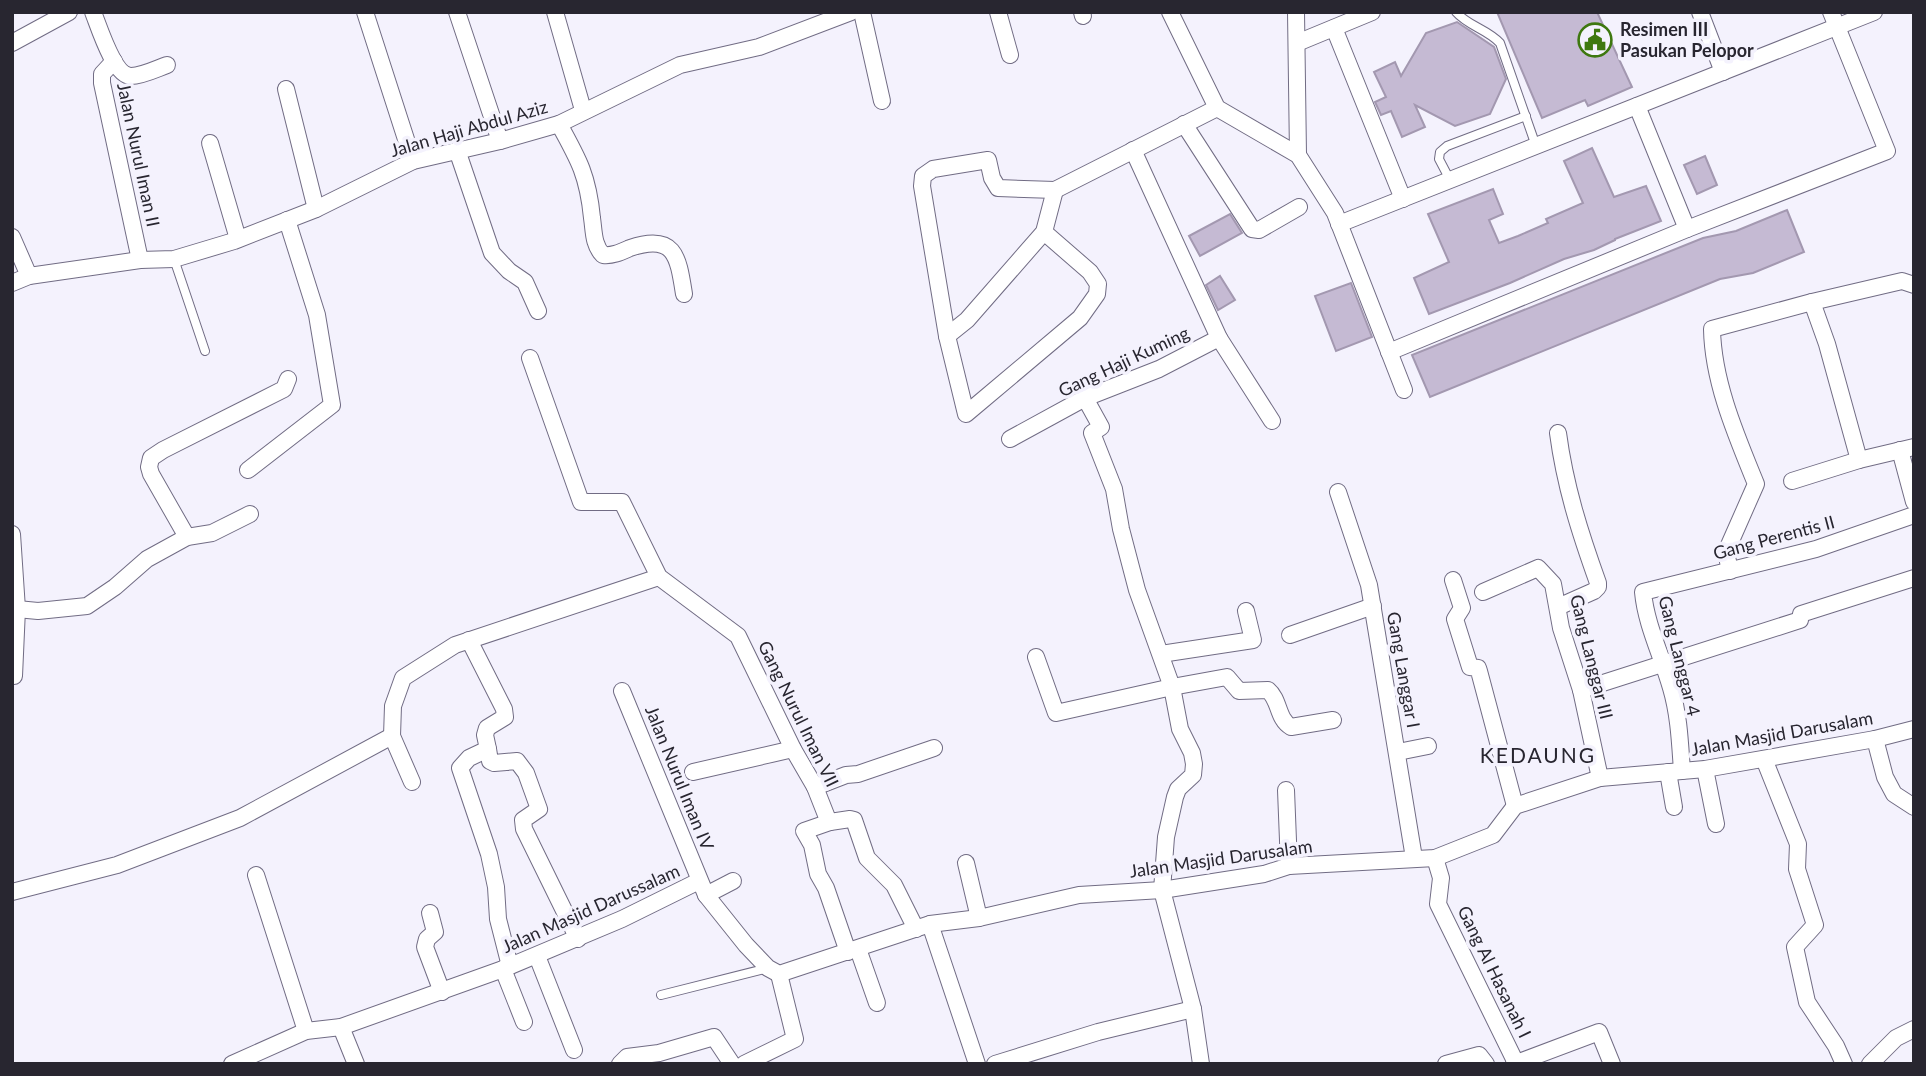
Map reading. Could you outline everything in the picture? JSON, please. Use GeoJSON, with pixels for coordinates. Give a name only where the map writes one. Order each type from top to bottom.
{"type":"FeatureCollection","features":[{"type":"Feature","properties":{"kind":"street"},"geometry":{"type":"LineString","coordinates":[[12,43],[69,12]]}},
{"type":"Feature","properties":{"kind":"street"},"geometry":{"type":"LineString","coordinates":[[93,12],[117,68],[125,75],[132,76],[167,65]]}},
{"type":"Feature","properties":{"kind":"street"},"geometry":{"type":"LineString","coordinates":[[365,12],[413,161]]}},
{"type":"Feature","properties":{"kind":"street"},"geometry":{"type":"LineString","coordinates":[[457,12],[500,141]]}},
{"type":"Feature","properties":{"kind":"street"},"geometry":{"type":"LineString","coordinates":[[555,12],[583,110]]}},
{"type":"Feature","properties":{"kind":"street","name":"Jalan Haji Abdul Aziz"},"geometry":{"type":"LineString","coordinates":[[12,283],[29,275],[140,260],[174,259],[238,239],[316,209],[413,161],[559,124],[680,65],[759,47],[851,12]]}},
{"type":"Feature","properties":{"kind":"street"},"geometry":{"type":"LineString","coordinates":[[862,12],[882,101]]}},
{"type":"Feature","properties":{"kind":"street"},"geometry":{"type":"LineString","coordinates":[[998,12],[1010,55]]}},
{"type":"Feature","properties":{"kind":"street"},"geometry":{"type":"LineString","coordinates":[[1170,12],[1217,108],[1298,155],[1335,213],[1404,390]]}},
{"type":"Feature","properties":{"kind":"street"},"geometry":{"type":"LineString","coordinates":[[1296,12],[1298,155]]}},
{"type":"Feature","properties":{"kind":"street"},"geometry":{"type":"LineString","coordinates":[[1297,43],[1372,12]]}},
{"type":"Feature","properties":{"kind":"street"},"geometry":{"type":"LineString","coordinates":[[1700,12],[1723,72]]}},
{"type":"Feature","properties":{"kind":"street"},"geometry":{"type":"LineString","coordinates":[[1339,224],[1723,72],[1834,20],[1874,12]]}},
{"type":"Feature","properties":{"kind":"street"},"geometry":{"type":"LineString","coordinates":[[1389,352],[1687,229],[1887,151],[1834,20]]}},
{"type":"Feature","properties":{"kind":"street"},"geometry":{"type":"LineString","coordinates":[[1334,28],[1403,199]]}},
{"type":"Feature","properties":{"kind":"street","name":"Jalan Nurul Iman II"},"geometry":{"type":"LineString","coordinates":[[114,61],[102,74],[102,83],[140,260]]}},
{"type":"Feature","properties":{"kind":"street"},"geometry":{"type":"LineString","coordinates":[[286,89],[316,209]]}},
{"type":"Feature","properties":{"kind":"street"},"geometry":{"type":"LineString","coordinates":[[1637,106],[1687,229]]}},
{"type":"Feature","properties":{"kind":"street"},"geometry":{"type":"LineString","coordinates":[[1044,232],[1090,272],[1098,284],[1097,294],[1080,318],[966,414],[947,335],[922,186],[923,176],[933,169],[988,160],[992,178],[998,188],[1055,190],[1217,108]]}},
{"type":"Feature","properties":{"kind":"street"},"geometry":{"type":"LineString","coordinates":[[559,124],[579,159],[589,186],[598,250],[603,255],[610,256],[648,242],[662,243],[672,249],[679,264],[684,294]]}},
{"type":"Feature","properties":{"kind":"street"},"geometry":{"type":"LineString","coordinates":[[1184,124],[1252,229],[1259,230],[1299,207]]}},
{"type":"Feature","properties":{"kind":"street"},"geometry":{"type":"LineString","coordinates":[[210,143],[238,239]]}},
{"type":"Feature","properties":{"kind":"street"},"geometry":{"type":"LineString","coordinates":[[457,150],[492,253],[509,271],[525,282],[538,311]]}},
{"type":"Feature","properties":{"kind":"street","name":"Gang Haji Kuming"},"geometry":{"type":"LineString","coordinates":[[1010,439],[1085,398],[1160,369],[1219,338],[1133,150]]}},
{"type":"Feature","properties":{"kind":"street"},"geometry":{"type":"LineString","coordinates":[[947,335],[967,320],[1044,232],[1055,190]]}},
{"type":"Feature","properties":{"kind":"street"},"geometry":{"type":"LineString","coordinates":[[248,470],[332,405],[317,315],[286,220]]}},
{"type":"Feature","properties":{"kind":"street"},"geometry":{"type":"LineString","coordinates":[[12,237],[29,275]]}},
{"type":"Feature","properties":{"kind":"street"},"geometry":{"type":"LineString","coordinates":[[1730,571],[1726,552],[1756,484],[1734,431],[1712,350],[1712,329],[1902,281],[1914,285]]}},
{"type":"Feature","properties":{"kind":"street"},"geometry":{"type":"LineString","coordinates":[[1812,302],[1859,460]]}},
{"type":"Feature","properties":{"kind":"street"},"geometry":{"type":"LineString","coordinates":[[1219,338],[1272,421]]}},
{"type":"Feature","properties":{"kind":"street","name":"Gang Nurul Iman VII"},"geometry":{"type":"LineString","coordinates":[[530,358],[581,502],[622,502],[659,577],[738,636],[830,822]]}},
{"type":"Feature","properties":{"kind":"street"},"geometry":{"type":"LineString","coordinates":[[187,537],[152,474],[149,467],[151,458],[284,389],[288,379]]}},
{"type":"Feature","properties":{"kind":"street"},"geometry":{"type":"LineString","coordinates":[[1085,398],[1101,427],[1092,433],[1114,489],[1137,590],[1172,687],[1180,729],[1194,764],[1193,775],[1178,789],[1175,797],[1166,836],[1162,890],[1193,1009],[1201,1064]]}},
{"type":"Feature","properties":{"kind":"street"},"geometry":{"type":"LineString","coordinates":[[1558,433],[1563,473],[1577,525],[1598,583],[1594,591],[1558,607]]}},
{"type":"Feature","properties":{"kind":"street"},"geometry":{"type":"LineString","coordinates":[[1792,481],[1859,460],[1907,449],[1914,502]]}},
{"type":"Feature","properties":{"kind":"street","name":"Gang Langgar I"},"geometry":{"type":"LineString","coordinates":[[1338,492],[1369,585],[1414,858]]}},
{"type":"Feature","properties":{"kind":"street"},"geometry":{"type":"LineString","coordinates":[[17,610],[38,611],[88,606],[116,587],[147,559],[187,537],[212,533],[250,514]]}},
{"type":"Feature","properties":{"kind":"street","name":"Gang Perentis II"},"geometry":{"type":"LineString","coordinates":[[1643,592],[1816,549],[1914,515]]}},
{"type":"Feature","properties":{"kind":"street"},"geometry":{"type":"LineString","coordinates":[[12,534],[17,610],[14,676]]}},
{"type":"Feature","properties":{"kind":"street","name":"Gang Langgar III"},"geometry":{"type":"LineString","coordinates":[[1483,592],[1538,568],[1553,584],[1561,628],[1581,690],[1600,778]]}},
{"type":"Feature","properties":{"kind":"street"},"geometry":{"type":"LineString","coordinates":[[412,782],[392,736],[393,706],[403,678],[455,645],[659,577]]}},
{"type":"Feature","properties":{"kind":"street"},"geometry":{"type":"LineString","coordinates":[[1581,690],[1800,620],[1801,614],[1914,578]]}},
{"type":"Feature","properties":{"kind":"street"},"geometry":{"type":"LineString","coordinates":[[1453,580],[1462,607],[1455,619],[1470,667],[1478,668],[1479,671],[1515,806]]}},
{"type":"Feature","properties":{"kind":"street","name":"Gang Langgar 4"},"geometry":{"type":"LineString","coordinates":[[1643,592],[1651,628],[1677,712],[1674,807]]}},
{"type":"Feature","properties":{"kind":"street"},"geometry":{"type":"LineString","coordinates":[[1290,635],[1373,606]]}},
{"type":"Feature","properties":{"kind":"street"},"geometry":{"type":"LineString","coordinates":[[1161,654],[1253,640],[1246,611]]}},
{"type":"Feature","properties":{"kind":"street"},"geometry":{"type":"LineString","coordinates":[[469,640],[504,709],[505,717],[487,728],[485,735],[490,761],[494,764],[517,761],[526,773],[539,809],[523,820],[524,829],[578,939]]}},
{"type":"Feature","properties":{"kind":"street"},"geometry":{"type":"LineString","coordinates":[[1036,657],[1056,713],[1227,677],[1239,691],[1268,690],[1273,694],[1283,720],[1291,727],[1333,720]]}},
{"type":"Feature","properties":{"kind":"street","name":"Jalan Nurul Iman IV"},"geometry":{"type":"LineString","coordinates":[[622,691],[703,888]]}},
{"type":"Feature","properties":{"kind":"street","name":"Jalan Masjid Darusalam"},"geometry":{"type":"LineString","coordinates":[[923,926],[979,918],[1079,895],[1162,890],[1264,874],[1289,866],[1436,858],[1493,835],[1515,806],[1600,778],[1705,769],[1875,739],[1914,729]]}},
{"type":"Feature","properties":{"kind":"street"},"geometry":{"type":"LineString","coordinates":[[12,892],[117,865],[240,818],[392,736]]}},
{"type":"Feature","properties":{"kind":"street"},"geometry":{"type":"LineString","coordinates":[[1875,739],[1885,778],[1894,794],[1914,807]]}},
{"type":"Feature","properties":{"kind":"street"},"geometry":{"type":"LineString","coordinates":[[1398,752],[1428,746]]}},
{"type":"Feature","properties":{"kind":"street"},"geometry":{"type":"LineString","coordinates":[[815,787],[934,748]]}},
{"type":"Feature","properties":{"kind":"street"},"geometry":{"type":"LineString","coordinates":[[488,749],[469,758],[460,768],[489,855],[496,887],[506,968],[524,1022]]}},
{"type":"Feature","properties":{"kind":"street"},"geometry":{"type":"LineString","coordinates":[[693,772],[793,749]]}},
{"type":"Feature","properties":{"kind":"street"},"geometry":{"type":"LineString","coordinates":[[1763,759],[1798,844],[1797,869],[1815,925],[1795,947],[1807,1002],[1836,1046],[1844,1064]]}},
{"type":"Feature","properties":{"kind":"street"},"geometry":{"type":"LineString","coordinates":[[1705,769],[1716,824]]}},
{"type":"Feature","properties":{"kind":"street"},"geometry":{"type":"LineString","coordinates":[[1286,790],[1289,866]]}},
{"type":"Feature","properties":{"kind":"street"},"geometry":{"type":"LineString","coordinates":[[877,1003],[818,874],[812,845],[804,831],[830,822],[854,820],[867,858],[894,885],[923,926],[977,1064]]}},
{"type":"Feature","properties":{"kind":"street","name":"Gang Al Hasanah I"},"geometry":{"type":"LineString","coordinates":[[1436,858],[1441,878],[1438,904],[1515,1063]]}},
{"type":"Feature","properties":{"kind":"street"},"geometry":{"type":"LineString","coordinates":[[966,863],[979,918]]}},
{"type":"Feature","properties":{"kind":"street"},"geometry":{"type":"LineString","coordinates":[[256,875],[306,1031]]}},
{"type":"Feature","properties":{"kind":"street","name":"Jalan Masjid Darussalam"},"geometry":{"type":"LineString","coordinates":[[242,1061],[306,1031],[341,1027],[442,992],[703,888],[733,881]]}},
{"type":"Feature","properties":{"kind":"street"},"geometry":{"type":"LineString","coordinates":[[703,888],[746,945],[773,971],[795,1040],[744,1064]]}},
{"type":"Feature","properties":{"kind":"street"},"geometry":{"type":"LineString","coordinates":[[430,913],[435,932],[427,939],[425,947],[442,992]]}},
{"type":"Feature","properties":{"kind":"street"},"geometry":{"type":"LineString","coordinates":[[773,971],[853,951],[923,926]]}},
{"type":"Feature","properties":{"kind":"street"},"geometry":{"type":"LineString","coordinates":[[537,956],[574,1050]]}},
{"type":"Feature","properties":{"kind":"street"},"geometry":{"type":"LineString","coordinates":[[995,1064],[1098,1032],[1193,1009]]}},
{"type":"Feature","properties":{"kind":"street"},"geometry":{"type":"LineString","coordinates":[[341,1027],[356,1064]]}},
{"type":"Feature","properties":{"kind":"street"},"geometry":{"type":"LineString","coordinates":[[1870,1064],[1896,1038],[1914,1029]]}},
{"type":"Feature","properties":{"kind":"street"},"geometry":{"type":"LineString","coordinates":[[1515,1063],[1599,1032],[1612,1064]]}},
{"type":"Feature","properties":{"kind":"street"},"geometry":{"type":"LineString","coordinates":[[620,1064],[627,1057],[659,1053],[714,1037],[732,1064]]}},
{"type":"Feature","properties":{"kind":"street"},"geometry":{"type":"LineString","coordinates":[[1446,1064],[1479,1055],[1486,1064]]}},
{"type":"Feature","properties":{"kind":"lane"},"geometry":{"type":"LineString","coordinates":[[1456,12],[1463,21],[1493,35],[1500,43],[1536,146]]}},
{"type":"Feature","properties":{"kind":"lane"},"geometry":{"type":"LineString","coordinates":[[1450,180],[1439,159],[1440,152],[1447,146],[1526,116]]}},
{"type":"Feature","properties":{"kind":"lane"},"geometry":{"type":"LineString","coordinates":[[174,259],[205,351]]}},
{"type":"Feature","properties":{"kind":"lane"},"geometry":{"type":"LineString","coordinates":[[661,995],[773,971]]}},
{"type":"Feature","properties":{"kind":"building"},"geometry":{"type":"Polygon","coordinates":[[[1497,12],[1597,12],[1632,87],[1588,106],[1585,100],[1542,118],[1497,12]]]}},
{"type":"Feature","properties":{"kind":"building"},"geometry":{"type":"Polygon","coordinates":[[[1457,22],[1494,47],[1506,79],[1490,114],[1455,126],[1415,105],[1425,127],[1402,137],[1391,111],[1381,115],[1375,102],[1386,97],[1374,72],[1395,62],[1401,76],[1426,33],[1457,22]]]}},
{"type":"Feature","properties":{"kind":"building"},"geometry":{"type":"Polygon","coordinates":[[[1592,148],[1614,197],[1646,186],[1661,221],[1429,314],[1414,278],[1449,262],[1428,214],[1493,189],[1503,214],[1489,220],[1499,243],[1518,236],[1548,223],[1546,219],[1583,203],[1564,161],[1592,148]]]}},
{"type":"Feature","properties":{"kind":"building"},"geometry":{"type":"Polygon","coordinates":[[[1705,156],[1717,185],[1697,194],[1684,165],[1705,156]]]}},
{"type":"Feature","properties":{"kind":"building"},"geometry":{"type":"Polygon","coordinates":[[[1787,210],[1804,252],[1753,273],[1720,279],[1430,397],[1412,355],[1703,238],[1736,231],[1787,210]]]}},
{"type":"Feature","properties":{"kind":"building"},"geometry":{"type":"Polygon","coordinates":[[[1230,214],[1242,233],[1200,256],[1189,236],[1230,214]]]}},
{"type":"Feature","properties":{"kind":"building"},"geometry":{"type":"Polygon","coordinates":[[[1220,276],[1235,300],[1218,310],[1206,285],[1220,276]]]}},
{"type":"Feature","properties":{"kind":"building"},"geometry":{"type":"Polygon","coordinates":[[[1351,283],[1372,337],[1336,351],[1315,296],[1351,283]]]}},
{"type":"Feature","properties":{"kind":"place","name":"Resimen III Pasukan Pelopor"},"geometry":{"type":"Point","coordinates":[1595,40]}},
{"type":"Feature","properties":{"kind":"district","name":"KEDAUNG"},"geometry":{"type":"Point","coordinates":[1538,756]}}]}
